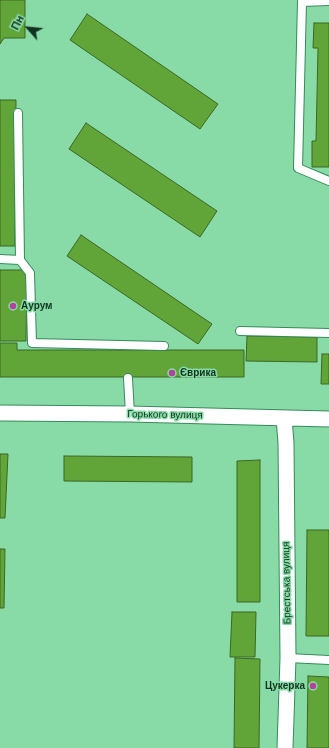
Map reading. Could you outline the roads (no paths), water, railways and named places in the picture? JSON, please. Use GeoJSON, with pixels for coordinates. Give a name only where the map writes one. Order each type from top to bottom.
{"type":"FeatureCollection","features":[{"type":"Feature","properties":{"kind":"street","name":"Горького вулиця"},"geometry":{"type":"LineString","coordinates":[[0,413],[130,414],[329,420]]}},
{"type":"Feature","properties":{"kind":"street","name":"Брестська вулиця"},"geometry":{"type":"LineString","coordinates":[[284,418],[286,443],[288,658],[285,748]]}},
{"type":"Feature","properties":{"kind":"lane"},"geometry":{"type":"LineString","coordinates":[[329,1],[302,2],[298,168],[329,181]]}},
{"type":"Feature","properties":{"kind":"lane"},"geometry":{"type":"LineString","coordinates":[[18,113],[20,260],[30,273],[32,343],[125,348],[164,346]]}},
{"type":"Feature","properties":{"kind":"lane"},"geometry":{"type":"LineString","coordinates":[[0,259],[20,260]]}},
{"type":"Feature","properties":{"kind":"lane"},"geometry":{"type":"LineString","coordinates":[[240,331],[329,333]]}},
{"type":"Feature","properties":{"kind":"lane"},"geometry":{"type":"LineString","coordinates":[[128,378],[130,414]]}},
{"type":"Feature","properties":{"kind":"lane"},"geometry":{"type":"LineString","coordinates":[[288,658],[329,660]]}},
{"type":"Feature","properties":{"kind":"place","name":"Аурум"},"geometry":{"type":"Point","coordinates":[13,306]}},
{"type":"Feature","properties":{"kind":"place","name":"Єврика"},"geometry":{"type":"Point","coordinates":[172,373]}},
{"type":"Feature","properties":{"kind":"place","name":"Цукерка"},"geometry":{"type":"Point","coordinates":[313,686]}}]}
